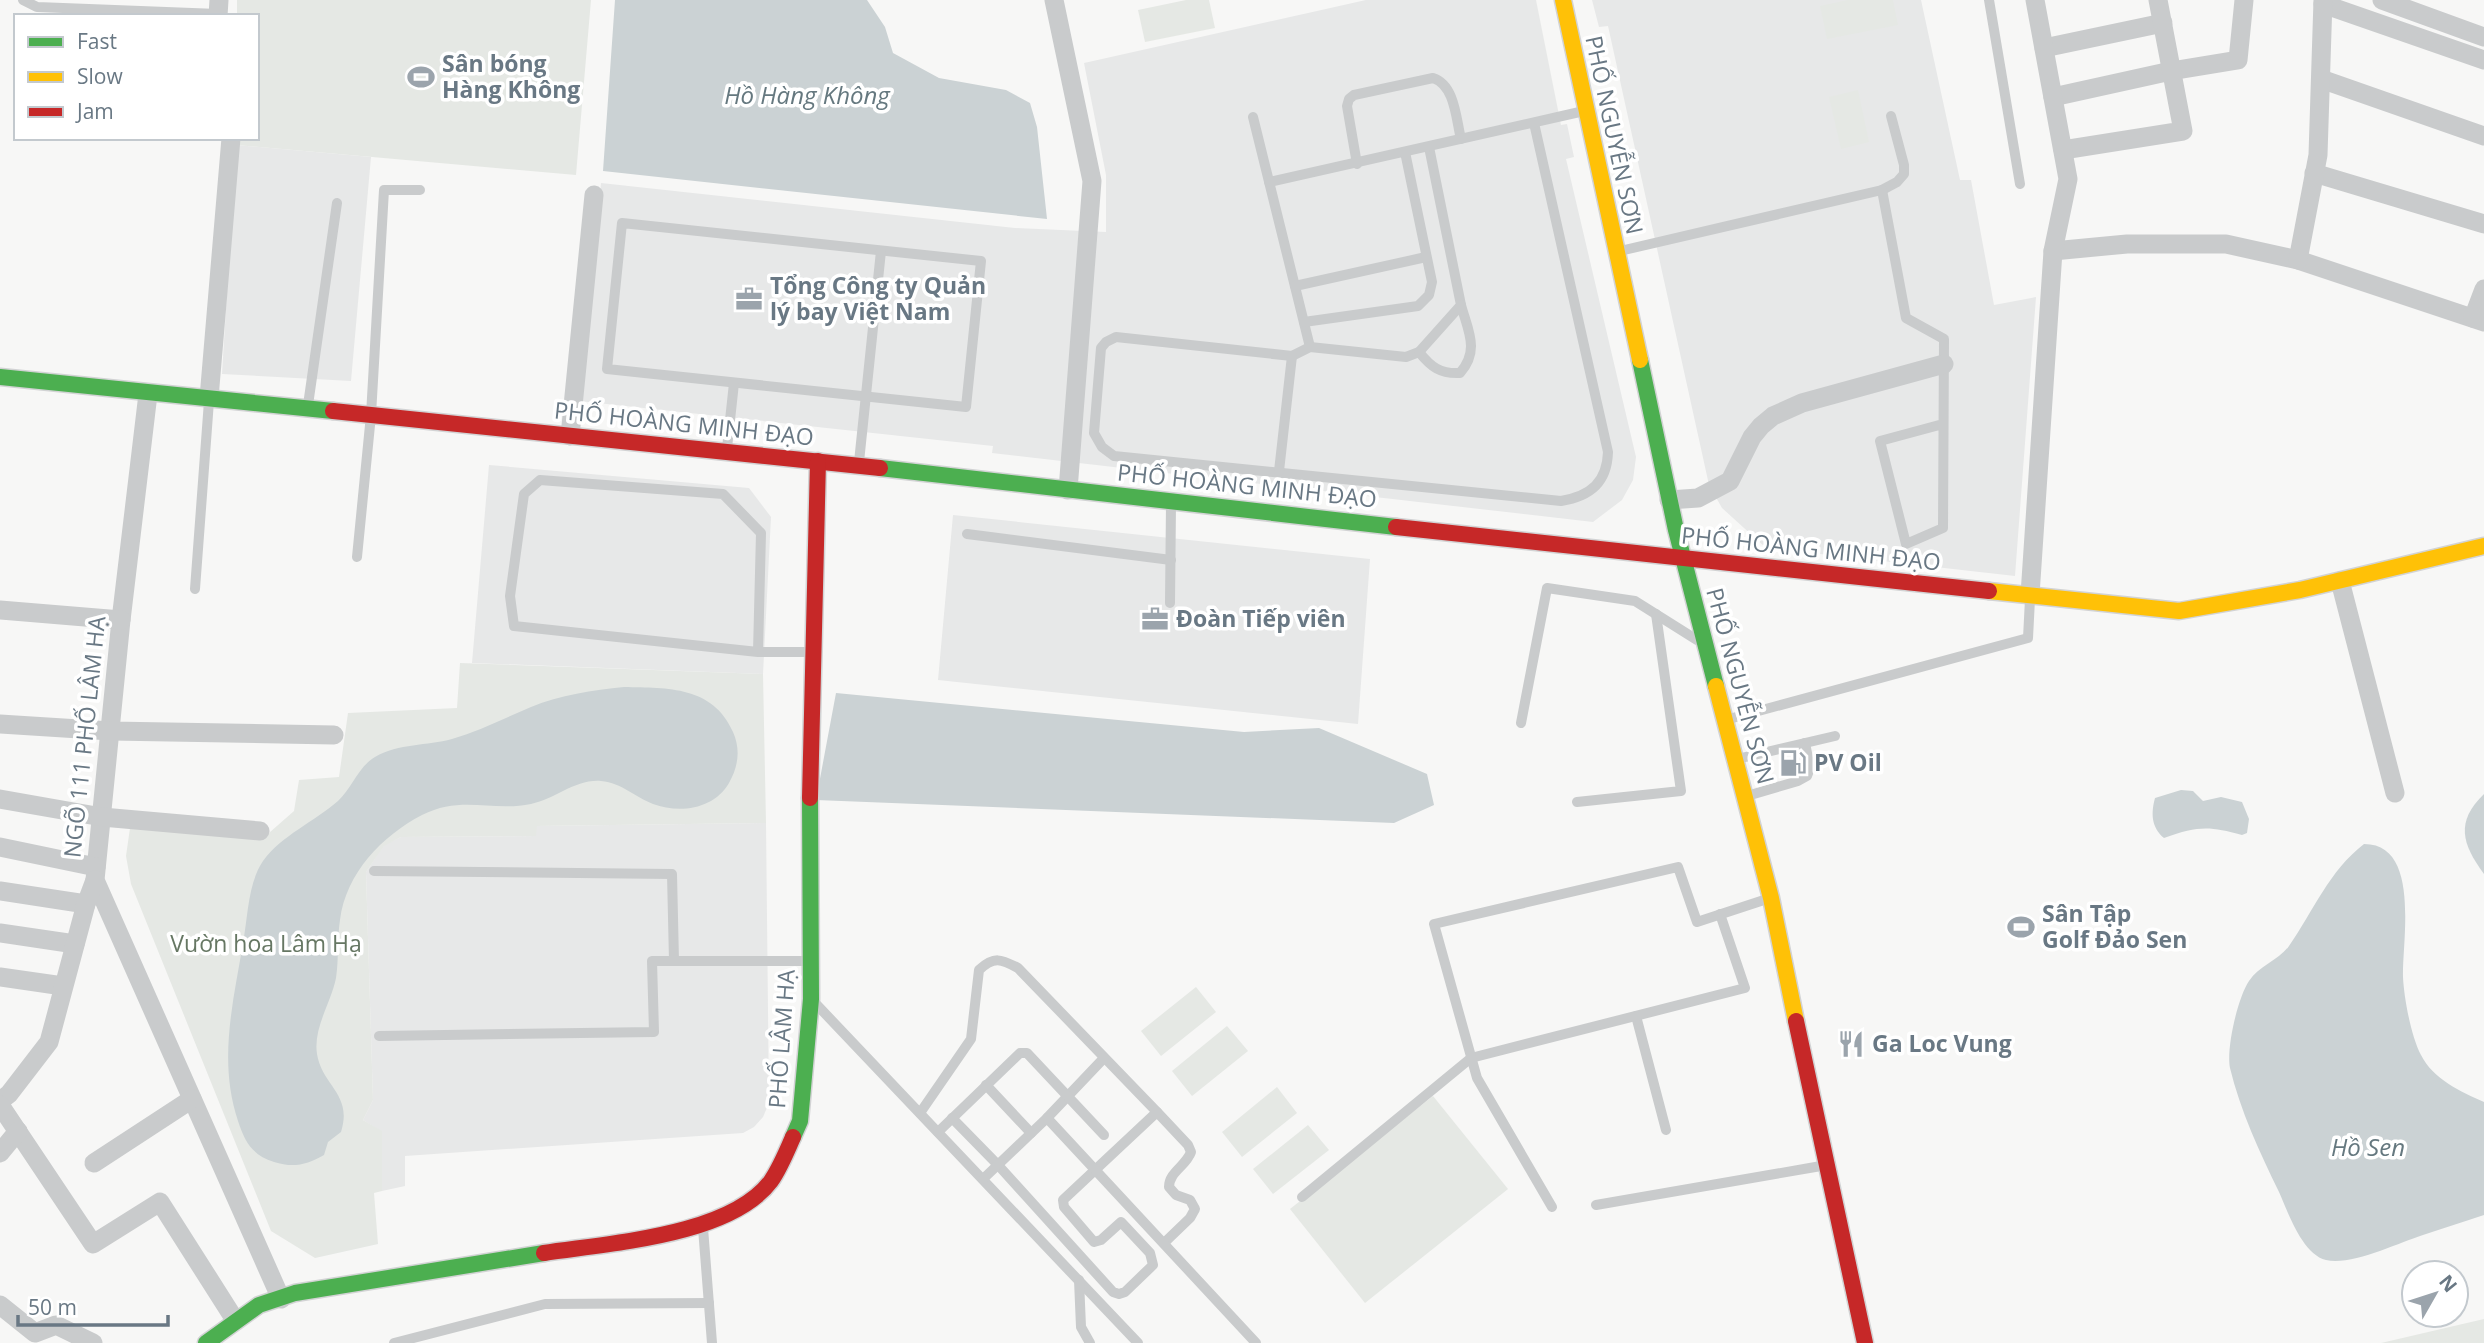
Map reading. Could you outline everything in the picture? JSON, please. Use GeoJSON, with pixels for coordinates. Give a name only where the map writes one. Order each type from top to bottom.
{"type":"FeatureCollection","features":[{"type":"Feature","properties":{"kind":"street"},"geometry":{"type":"LineString","coordinates":[[1054,0],[1092,181],[1068,490]]}},
{"type":"Feature","properties":{"kind":"street","name":"PHỐ NGUYỄN SƠN"},"geometry":{"type":"LineString","coordinates":[[1563,0],[1669,499],[1771,898],[1825,1165],[1865,1343]]}},
{"type":"Feature","properties":{"kind":"street"},"geometry":{"type":"LineString","coordinates":[[2030,595],[2053,251],[2068,179],[2035,0]]}},
{"type":"Feature","properties":{"kind":"street"},"geometry":{"type":"LineString","coordinates":[[2063,150],[2183,131],[2158,0]]}},
{"type":"Feature","properties":{"kind":"street"},"geometry":{"type":"LineString","coordinates":[[2053,97],[2171,71],[2238,60],[2244,0]]}},
{"type":"Feature","properties":{"kind":"street"},"geometry":{"type":"LineString","coordinates":[[2382,0],[2411,5],[2484,37]]}},
{"type":"Feature","properties":{"kind":"street"},"geometry":{"type":"LineString","coordinates":[[2298,260],[2318,155],[2323,2],[2484,60]]}},
{"type":"Feature","properties":{"kind":"street"},"geometry":{"type":"LineString","coordinates":[[2044,48],[2162,23]]}},
{"type":"Feature","properties":{"kind":"street"},"geometry":{"type":"LineString","coordinates":[[2320,79],[2484,136]]}},
{"type":"Feature","properties":{"kind":"street"},"geometry":{"type":"LineString","coordinates":[[209,398],[230,140]]}},
{"type":"Feature","properties":{"kind":"street"},"geometry":{"type":"LineString","coordinates":[[2314,173],[2484,224]]}},
{"type":"Feature","properties":{"kind":"street"},"geometry":{"type":"LineString","coordinates":[[570,436],[594,195]]}},
{"type":"Feature","properties":{"kind":"street"},"geometry":{"type":"LineString","coordinates":[[2053,251],[2127,244],[2204,242],[2256,250],[2298,260],[2478,320],[2484,289]]}},
{"type":"Feature","properties":{"kind":"street"},"geometry":{"type":"LineString","coordinates":[[1669,499],[1698,498],[1730,481],[1752,437],[1773,416],[1802,403],[1944,364]]}},
{"type":"Feature","properties":{"kind":"street","name":"PHỐ HOÀNG MINH ĐẠO"},"geometry":{"type":"LineString","coordinates":[[0,377],[818,461],[1683,560],[2179,611],[2300,590],[2484,546]]}},
{"type":"Feature","properties":{"kind":"street","name":"NGÕ 111 PHỐ LÂM HẠ"},"geometry":{"type":"LineString","coordinates":[[148,394],[121,620],[96,874],[281,1299]]}},
{"type":"Feature","properties":{"kind":"street","name":"PHỐ LÂM HẠ"},"geometry":{"type":"LineString","coordinates":[[206,1343],[259,1305],[295,1293],[658,1234],[703,1224],[749,1202],[771,1181],[800,1121],[811,999],[809,819],[818,461]]}},
{"type":"Feature","properties":{"kind":"street"},"geometry":{"type":"LineString","coordinates":[[2340,581],[2395,793]]}},
{"type":"Feature","properties":{"kind":"street"},"geometry":{"type":"LineString","coordinates":[[0,610],[121,620]]}},
{"type":"Feature","properties":{"kind":"street"},"geometry":{"type":"LineString","coordinates":[[0,724],[111,731],[334,735]]}},
{"type":"Feature","properties":{"kind":"street"},"geometry":{"type":"LineString","coordinates":[[0,799],[102,817],[260,831]]}},
{"type":"Feature","properties":{"kind":"street"},"geometry":{"type":"LineString","coordinates":[[0,847],[96,874],[48,1042],[2,1098],[18,1131],[93,1244],[160,1202],[235,1320]]}},
{"type":"Feature","properties":{"kind":"street"},"geometry":{"type":"LineString","coordinates":[[0,891],[86,904]]}},
{"type":"Feature","properties":{"kind":"street"},"geometry":{"type":"LineString","coordinates":[[0,933],[75,944]]}},
{"type":"Feature","properties":{"kind":"street"},"geometry":{"type":"LineString","coordinates":[[0,977],[64,986]]}},
{"type":"Feature","properties":{"kind":"street"},"geometry":{"type":"LineString","coordinates":[[94,1163],[192,1099]]}},
{"type":"Feature","properties":{"kind":"street"},"geometry":{"type":"LineString","coordinates":[[0,1153],[18,1131]]}},
{"type":"Feature","properties":{"kind":"street"},"geometry":{"type":"LineString","coordinates":[[0,1306],[35,1333],[56,1325],[93,1343]]}},
{"type":"Feature","properties":{"kind":"lane"},"geometry":{"type":"LineString","coordinates":[[23,0],[37,7],[218,10]]}},
{"type":"Feature","properties":{"kind":"lane"},"geometry":{"type":"LineString","coordinates":[[1989,0],[2020,184]]}},
{"type":"Feature","properties":{"kind":"lane"},"geometry":{"type":"LineString","coordinates":[[1357,164],[1347,106],[1354,95],[1433,78],[1442,81],[1449,89],[1461,139]]}},
{"type":"Feature","properties":{"kind":"lane"},"geometry":{"type":"LineString","coordinates":[[1269,182],[1585,111]]}},
{"type":"Feature","properties":{"kind":"lane"},"geometry":{"type":"LineString","coordinates":[[1616,252],[1882,190],[1897,182],[1904,174],[1891,116]]}},
{"type":"Feature","properties":{"kind":"lane"},"geometry":{"type":"LineString","coordinates":[[1253,117],[1310,347]]}},
{"type":"Feature","properties":{"kind":"lane"},"geometry":{"type":"LineString","coordinates":[[1461,305],[1419,352],[1406,356],[1310,347],[1292,356],[1116,337],[1101,348],[1094,433],[1096,439],[1107,453],[1114,456],[1561,501],[1578,498],[1592,489],[1602,479],[1608,467],[1608,452],[1534,122]]}},
{"type":"Feature","properties":{"kind":"lane"},"geometry":{"type":"LineString","coordinates":[[1419,352],[1431,366],[1445,373],[1460,373],[1470,362],[1472,347],[1429,147]]}},
{"type":"Feature","properties":{"kind":"lane"},"geometry":{"type":"LineString","coordinates":[[1304,321],[1418,306],[1429,295],[1432,282],[1405,152]]}},
{"type":"Feature","properties":{"kind":"lane"},"geometry":{"type":"LineString","coordinates":[[357,557],[371,415],[384,190],[420,190]]}},
{"type":"Feature","properties":{"kind":"lane"},"geometry":{"type":"LineString","coordinates":[[1882,190],[1906,318],[1944,339],[1943,528],[1906,544],[1880,441],[1943,424]]}},
{"type":"Feature","properties":{"kind":"lane"},"geometry":{"type":"LineString","coordinates":[[307,409],[337,203]]}},
{"type":"Feature","properties":{"kind":"lane"},"geometry":{"type":"LineString","coordinates":[[622,223],[881,251],[981,261],[966,407],[607,369],[622,223]]}},
{"type":"Feature","properties":{"kind":"lane"},"geometry":{"type":"LineString","coordinates":[[858,466],[881,251]]}},
{"type":"Feature","properties":{"kind":"lane"},"geometry":{"type":"LineString","coordinates":[[1295,286],[1426,257]]}},
{"type":"Feature","properties":{"kind":"lane"},"geometry":{"type":"LineString","coordinates":[[1279,471],[1292,356]]}},
{"type":"Feature","properties":{"kind":"lane"},"geometry":{"type":"LineString","coordinates":[[727,452],[734,383]]}},
{"type":"Feature","properties":{"kind":"lane"},"geometry":{"type":"LineString","coordinates":[[195,589],[209,398]]}},
{"type":"Feature","properties":{"kind":"lane"},"geometry":{"type":"LineString","coordinates":[[758,652],[761,533],[723,494],[540,480],[524,494],[510,596],[514,626],[758,652],[815,652]]}},
{"type":"Feature","properties":{"kind":"lane"},"geometry":{"type":"LineString","coordinates":[[1170,603],[1171,500]]}},
{"type":"Feature","properties":{"kind":"lane"},"geometry":{"type":"LineString","coordinates":[[967,534],[1171,560]]}},
{"type":"Feature","properties":{"kind":"lane"},"geometry":{"type":"LineString","coordinates":[[1521,723],[1547,588],[1634,601],[1706,646]]}},
{"type":"Feature","properties":{"kind":"lane"},"geometry":{"type":"LineString","coordinates":[[1726,720],[2028,638],[2030,595]]}},
{"type":"Feature","properties":{"kind":"lane"},"geometry":{"type":"LineString","coordinates":[[1577,802],[1681,791],[1656,614]]}},
{"type":"Feature","properties":{"kind":"lane"},"geometry":{"type":"LineString","coordinates":[[1736,759],[1835,736]]}},
{"type":"Feature","properties":{"kind":"lane"},"geometry":{"type":"LineString","coordinates":[[1745,796],[1807,776],[1810,768],[1805,743]]}},
{"type":"Feature","properties":{"kind":"lane"},"geometry":{"type":"LineString","coordinates":[[1552,1207],[1477,1078],[1434,924],[1678,867],[1697,922],[1771,898]]}},
{"type":"Feature","properties":{"kind":"lane"},"geometry":{"type":"LineString","coordinates":[[374,871],[672,874],[674,961]]}},
{"type":"Feature","properties":{"kind":"lane"},"geometry":{"type":"LineString","coordinates":[[1302,1197],[1471,1058],[1745,988],[1720,914]]}},
{"type":"Feature","properties":{"kind":"lane"},"geometry":{"type":"LineString","coordinates":[[920,1113],[971,1039],[979,970],[989,961],[1004,960],[1017,968],[1188,1145],[1191,1152],[1188,1159],[1170,1179],[1169,1187],[1176,1195],[1190,1200],[1195,1209],[1190,1218],[1164,1243]]}},
{"type":"Feature","properties":{"kind":"lane"},"geometry":{"type":"LineString","coordinates":[[379,1036],[654,1032],[652,961],[810,961]]}},
{"type":"Feature","properties":{"kind":"lane"},"geometry":{"type":"LineString","coordinates":[[811,999],[1138,1343]]}},
{"type":"Feature","properties":{"kind":"lane"},"geometry":{"type":"LineString","coordinates":[[1636,1016],[1666,1130]]}},
{"type":"Feature","properties":{"kind":"lane"},"geometry":{"type":"LineString","coordinates":[[938,1132],[1020,1053],[1027,1053],[1104,1135]]}},
{"type":"Feature","properties":{"kind":"lane"},"geometry":{"type":"LineString","coordinates":[[983,1179],[1047,1118],[1104,1058]]}},
{"type":"Feature","properties":{"kind":"lane"},"geometry":{"type":"LineString","coordinates":[[986,1085],[1031,1133]]}},
{"type":"Feature","properties":{"kind":"lane"},"geometry":{"type":"LineString","coordinates":[[952,1118],[998,1164],[1113,1292],[1119,1294],[1125,1292],[1153,1265],[1152,1258],[1121,1222],[1101,1240],[1094,1242],[1064,1207],[1063,1200],[1157,1112]]}},
{"type":"Feature","properties":{"kind":"lane"},"geometry":{"type":"LineString","coordinates":[[1047,1118],[1256,1343]]}},
{"type":"Feature","properties":{"kind":"lane"},"geometry":{"type":"LineString","coordinates":[[1597,1205],[1825,1165]]}},
{"type":"Feature","properties":{"kind":"lane"},"geometry":{"type":"LineString","coordinates":[[703,1224],[712,1343]]}},
{"type":"Feature","properties":{"kind":"lane"},"geometry":{"type":"LineString","coordinates":[[1079,1280],[1081,1327],[1090,1343]]}},
{"type":"Feature","properties":{"kind":"lane"},"geometry":{"type":"LineString","coordinates":[[394,1343],[545,1304],[709,1303]]}},
{"type":"Feature","properties":{"kind":"shaded area"},"geometry":{"type":"Polygon","coordinates":[[[1366,0],[1536,0],[1561,125],[1567,124],[1574,157],[1566,159],[1636,457],[1633,480],[1622,500],[1593,522],[992,453],[993,446],[579,401],[601,183],[1015,228],[1106,232],[1106,175],[1084,63],[1366,0]]]}},
{"type":"Feature","properties":{"kind":"shaded area"},"geometry":{"type":"Polygon","coordinates":[[[1592,0],[1921,0],[1960,180],[1971,180],[1994,305],[2036,297],[2015,576],[1766,548],[1722,508],[1709,485],[1608,26],[1599,27],[1592,0]]]}},
{"type":"Feature","properties":{"kind":"shaded area"},"geometry":{"type":"Polygon","coordinates":[[[236,145],[371,157],[351,381],[222,374],[236,145]]]}},
{"type":"Feature","properties":{"kind":"shaded area"},"geometry":{"type":"Polygon","coordinates":[[[489,465],[749,488],[771,517],[763,674],[472,663],[489,465]]]}},
{"type":"Feature","properties":{"kind":"shaded area","name":"Đoàn Tiếp viên"},"geometry":{"type":"Polygon","coordinates":[[[953,515],[1370,559],[1358,724],[938,680],[953,515]]]}},
{"type":"Feature","properties":{"kind":"shaded area"},"geometry":{"type":"Polygon","coordinates":[[[766,823],[769,1103],[763,1117],[754,1127],[743,1133],[405,1156],[405,1186],[382,1191],[382,1132],[363,1120],[373,1100],[366,872],[384,845],[401,837],[536,836],[536,826],[766,823]]]}},
{"type":"Feature","properties":{"kind":"green space","name":"Sân bóng Hàng Không"},"geometry":{"type":"Polygon","coordinates":[[[237,0],[591,0],[576,175],[236,145],[236,140],[259,140],[259,14],[237,14],[237,0]]]}},
{"type":"Feature","properties":{"kind":"green space"},"geometry":{"type":"Polygon","coordinates":[[[1186,0],[1209,0],[1215,28],[1145,42],[1138,10],[1186,0]]]}},
{"type":"Feature","properties":{"kind":"green space"},"geometry":{"type":"Polygon","coordinates":[[[1848,0],[1893,0],[1898,25],[1827,39],[1820,6],[1848,0]]]}},
{"type":"Feature","properties":{"kind":"green space"},"geometry":{"type":"Polygon","coordinates":[[[1858,90],[1869,142],[1841,149],[1829,97],[1858,90]]]}},
{"type":"Feature","properties":{"kind":"green space","name":"Vườn hoa Lâm Hạ"},"geometry":{"type":"Polygon","coordinates":[[[460,663],[763,674],[766,823],[537,826],[536,836],[401,837],[384,846],[366,872],[373,1100],[363,1120],[382,1131],[382,1191],[374,1193],[378,1244],[315,1258],[271,1231],[131,884],[126,856],[130,828],[261,840],[294,811],[299,780],[339,777],[348,713],[457,708],[460,663]]]}},
{"type":"Feature","properties":{"kind":"green space"},"geometry":{"type":"Polygon","coordinates":[[[1196,987],[1216,1012],[1161,1056],[1141,1031],[1196,987]]]}},
{"type":"Feature","properties":{"kind":"green space"},"geometry":{"type":"Polygon","coordinates":[[[1227,1026],[1248,1051],[1192,1096],[1172,1071],[1227,1026]]]}},
{"type":"Feature","properties":{"kind":"green space"},"geometry":{"type":"Polygon","coordinates":[[[1277,1087],[1297,1113],[1242,1157],[1222,1132],[1277,1087]]]}},
{"type":"Feature","properties":{"kind":"green space"},"geometry":{"type":"Polygon","coordinates":[[[1433,1096],[1508,1189],[1365,1303],[1290,1209],[1433,1096]]]}},
{"type":"Feature","properties":{"kind":"green space"},"geometry":{"type":"Polygon","coordinates":[[[1308,1125],[1329,1150],[1273,1194],[1253,1169],[1308,1125]]]}},
{"type":"Feature","properties":{"kind":"green space"},"geometry":{"type":"Polygon","coordinates":[[[2484,1319],[2484,1343],[2381,1343],[2441,1329],[2470,1329],[2470,1322],[2484,1319]]]}},
{"type":"Feature","properties":{"kind":"water","name":"Hồ Hàng Không"},"geometry":{"type":"Polygon","coordinates":[[[615,0],[867,0],[885,27],[893,53],[939,78],[1006,90],[1030,103],[1037,127],[1047,219],[603,171],[615,0]]]}},
{"type":"Feature","properties":{"kind":"water"},"geometry":{"type":"Polygon","coordinates":[[[624,687],[688,693],[714,706],[733,732],[738,752],[735,771],[723,792],[705,804],[674,809],[653,804],[615,784],[592,781],[531,804],[464,805],[437,809],[422,815],[393,834],[368,858],[358,872],[344,903],[339,927],[336,978],[316,1044],[320,1065],[343,1108],[341,1132],[328,1142],[324,1155],[306,1163],[281,1164],[260,1156],[243,1135],[238,1121],[232,1099],[228,1054],[249,900],[254,879],[263,861],[289,836],[338,801],[364,766],[384,752],[452,739],[553,699],[624,687]]]}},
{"type":"Feature","properties":{"kind":"water"},"geometry":{"type":"Polygon","coordinates":[[[836,693],[1244,732],[1319,728],[1427,774],[1434,805],[1394,823],[816,800],[836,693]]]}},
{"type":"Feature","properties":{"kind":"water"},"geometry":{"type":"Polygon","coordinates":[[[2181,790],[2193,791],[2203,801],[2221,797],[2242,802],[2249,819],[2247,833],[2242,835],[2203,829],[2164,838],[2153,820],[2155,798],[2181,790]]]}},
{"type":"Feature","properties":{"kind":"water"},"geometry":{"type":"Polygon","coordinates":[[[2484,794],[2484,874],[2467,843],[2465,824],[2475,804],[2484,794]]]}},
{"type":"Feature","properties":{"kind":"water","name":"Hồ Sen"},"geometry":{"type":"Polygon","coordinates":[[[2364,844],[2382,848],[2394,860],[2401,877],[2405,919],[2403,977],[2406,1006],[2417,1047],[2426,1064],[2440,1078],[2484,1102],[2484,1215],[2374,1253],[2336,1261],[2326,1260],[2310,1250],[2291,1221],[2239,1100],[2229,1059],[2237,1010],[2249,981],[2289,946],[2331,879],[2364,844]]]}},
{"type":"Feature","properties":{"kind":"traffic: fast"},"geometry":{"type":"LineString","coordinates":[[1640,360],[1676,530],[1716,686]]}},
{"type":"Feature","properties":{"kind":"traffic: fast"},"geometry":{"type":"LineString","coordinates":[[0,377],[333,411]]}},
{"type":"Feature","properties":{"kind":"traffic: fast"},"geometry":{"type":"LineString","coordinates":[[880,468],[1396,527]]}},
{"type":"Feature","properties":{"kind":"traffic: fast"},"geometry":{"type":"LineString","coordinates":[[793,1137],[800,1121],[811,999],[810,798]]}},
{"type":"Feature","properties":{"kind":"traffic: fast"},"geometry":{"type":"LineString","coordinates":[[206,1343],[259,1305],[295,1293],[544,1253]]}},
{"type":"Feature","properties":{"kind":"traffic: slow"},"geometry":{"type":"LineString","coordinates":[[1563,0],[1640,360]]}},
{"type":"Feature","properties":{"kind":"traffic: slow"},"geometry":{"type":"LineString","coordinates":[[1989,591],[2179,611],[2300,590],[2484,546]]}},
{"type":"Feature","properties":{"kind":"traffic: slow"},"geometry":{"type":"LineString","coordinates":[[1716,686],[1771,898],[1796,1021]]}},
{"type":"Feature","properties":{"kind":"traffic: jam"},"geometry":{"type":"LineString","coordinates":[[333,411],[880,468]]}},
{"type":"Feature","properties":{"kind":"traffic: jam"},"geometry":{"type":"LineString","coordinates":[[810,798],[818,461]]}},
{"type":"Feature","properties":{"kind":"traffic: jam"},"geometry":{"type":"LineString","coordinates":[[1396,527],[1989,591]]}},
{"type":"Feature","properties":{"kind":"traffic: jam"},"geometry":{"type":"LineString","coordinates":[[1796,1021],[1865,1343]]}},
{"type":"Feature","properties":{"kind":"traffic: jam"},"geometry":{"type":"LineString","coordinates":[[544,1253],[666,1234],[727,1214],[752,1199],[771,1181],[793,1137]]}},
{"type":"Feature","properties":{"kind":"place","name":"Sân bóng Hàng Không"},"geometry":{"type":"Point","coordinates":[421,77]}},
{"type":"Feature","properties":{"kind":"place","name":"Tổng Công ty Quản lý bay Việt Nam"},"geometry":{"type":"Point","coordinates":[749,299]}},
{"type":"Feature","properties":{"kind":"place","name":"Đoàn Tiếp viên"},"geometry":{"type":"Point","coordinates":[1155,619]}},
{"type":"Feature","properties":{"kind":"place","name":"PV Oil"},"geometry":{"type":"Point","coordinates":[1793,763]}},
{"type":"Feature","properties":{"kind":"place","name":"Sân Tập Golf Đảo Sen"},"geometry":{"type":"Point","coordinates":[2021,927]}},
{"type":"Feature","properties":{"kind":"place","name":"Ga Loc Vung"},"geometry":{"type":"Point","coordinates":[1851,1044]}}]}
